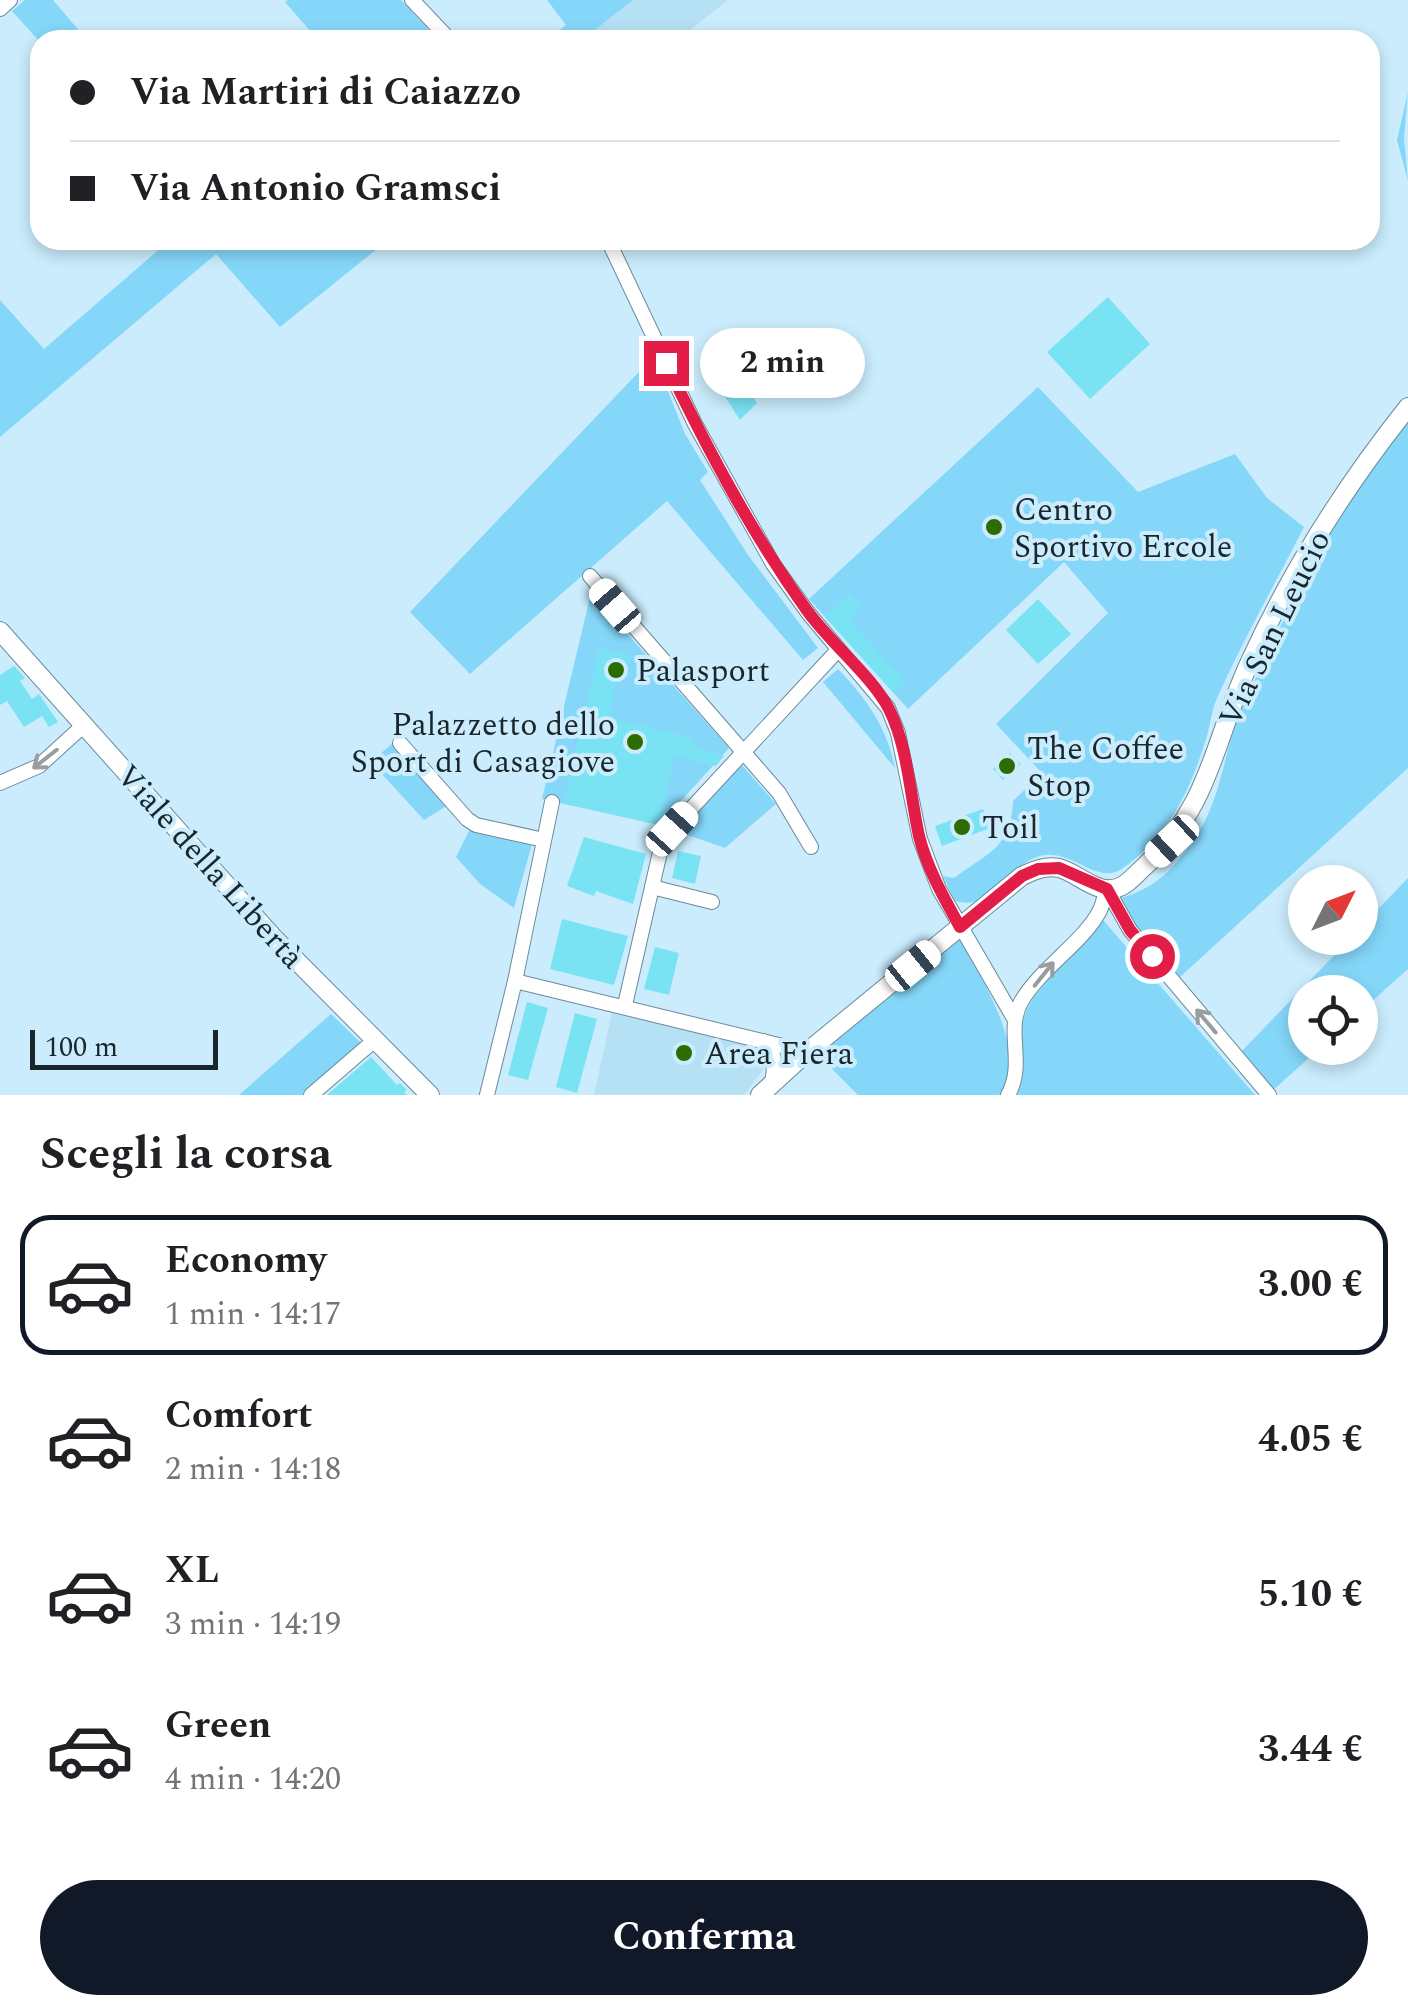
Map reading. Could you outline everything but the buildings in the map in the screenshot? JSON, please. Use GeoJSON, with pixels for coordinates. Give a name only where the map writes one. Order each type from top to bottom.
{"type":"FeatureCollection","features":[{"type":"Feature","properties":{"kind":"street"},"geometry":{"type":"LineString","coordinates":[[0,9],[10,0]]}},
{"type":"Feature","properties":{"kind":"street"},"geometry":{"type":"LineString","coordinates":[[412,0],[440,30]]}},
{"type":"Feature","properties":{"kind":"street"},"geometry":{"type":"LineString","coordinates":[[613,250],[695,424],[774,564],[838,650],[888,708],[898,734],[920,840],[939,889],[1015,1020]]}},
{"type":"Feature","properties":{"kind":"street","name":"Via San Leucio"},"geometry":{"type":"LineString","coordinates":[[1107,889],[1122,886],[1136,874],[1172,841],[1189,816],[1258,648],[1347,485],[1408,407]]}},
{"type":"Feature","properties":{"kind":"street"},"geometry":{"type":"LineString","coordinates":[[590,576],[779,794],[811,848]]}},
{"type":"Feature","properties":{"kind":"street","name":"Viale della Libertà"},"geometry":{"type":"LineString","coordinates":[[0,631],[272,936],[430,1095]]}},
{"type":"Feature","properties":{"kind":"street"},"geometry":{"type":"LineString","coordinates":[[626,1005],[663,839],[838,650]]}},
{"type":"Feature","properties":{"kind":"street"},"geometry":{"type":"LineString","coordinates":[[0,784],[39,766],[84,725]]}},
{"type":"Feature","properties":{"kind":"street"},"geometry":{"type":"LineString","coordinates":[[400,743],[467,819],[476,825],[544,840]]}},
{"type":"Feature","properties":{"kind":"street"},"geometry":{"type":"LineString","coordinates":[[487,1094],[552,802]]}},
{"type":"Feature","properties":{"kind":"street"},"geometry":{"type":"LineString","coordinates":[[766,1090],[1022,876],[1038,869],[1059,868],[1107,889],[1130,930],[1269,1095]]}},
{"type":"Feature","properties":{"kind":"street"},"geometry":{"type":"LineString","coordinates":[[652,887],[712,902]]}},
{"type":"Feature","properties":{"kind":"street"},"geometry":{"type":"LineString","coordinates":[[1008,1095],[1018,1072],[1015,1020],[1021,1002],[1098,913],[1107,889]]}},
{"type":"Feature","properties":{"kind":"street"},"geometry":{"type":"LineString","coordinates":[[515,981],[807,1052]]}},
{"type":"Feature","properties":{"kind":"street"},"geometry":{"type":"LineString","coordinates":[[311,1095],[376,1039]]}},
{"type":"Feature","properties":{"kind":"street"},"geometry":{"type":"LineString","coordinates":[[762,1041],[770,1046],[774,1056],[766,1090]]}},
{"type":"Feature","properties":{"kind":"shaded area"},"geometry":{"type":"Polygon","coordinates":[[[25,0],[53,0],[78,30],[30,31],[12,11],[25,0]]]}},
{"type":"Feature","properties":{"kind":"shaded area"},"geometry":{"type":"Polygon","coordinates":[[[401,0],[429,30],[309,30],[285,2],[401,0]]]}},
{"type":"Feature","properties":{"kind":"shaded area"},"geometry":{"type":"Polygon","coordinates":[[[547,0],[633,0],[595,30],[560,30],[566,25],[547,0]]]}},
{"type":"Feature","properties":{"kind":"shaded area"},"geometry":{"type":"Polygon","coordinates":[[[633,0],[728,0],[690,30],[595,30],[633,0]]]}},
{"type":"Feature","properties":{"kind":"shaded area"},"geometry":{"type":"Polygon","coordinates":[[[1408,92],[1404,138],[1408,181],[1397,140],[1408,92]]]}},
{"type":"Feature","properties":{"kind":"shaded area"},"geometry":{"type":"Polygon","coordinates":[[[158,250],[376,250],[280,327],[216,254],[0,437],[0,300],[44,349],[158,250]]]}},
{"type":"Feature","properties":{"kind":"shaded area"},"geometry":{"type":"Polygon","coordinates":[[[654,356],[685,434],[708,472],[700,480],[748,555],[818,648],[803,660],[667,501],[470,674],[410,612],[654,356]]]}},
{"type":"Feature","properties":{"kind":"shaded area"},"geometry":{"type":"Polygon","coordinates":[[[1038,387],[1138,492],[1235,454],[1267,498],[1304,527],[1217,698],[1207,737],[1184,795],[1152,843],[1112,873],[1102,873],[1056,855],[1043,855],[1030,860],[986,897],[966,903],[954,900],[943,876],[954,878],[996,847],[1008,829],[1013,801],[1042,773],[996,724],[1108,613],[1064,562],[908,709],[809,599],[1038,387]]]}},
{"type":"Feature","properties":{"kind":"shaded area"},"geometry":{"type":"Polygon","coordinates":[[[1408,423],[1408,768],[1302,865],[1288,865],[1288,878],[1180,977],[1130,918],[1121,898],[1147,888],[1167,873],[1200,830],[1216,793],[1242,707],[1300,586],[1349,501],[1408,423]]]}},
{"type":"Feature","properties":{"kind":"shaded area","name":"Palasport"},"geometry":{"type":"Polygon","coordinates":[[[591,593],[729,748],[659,825],[542,799],[591,593]]]}},
{"type":"Feature","properties":{"kind":"shaded area"},"geometry":{"type":"Polygon","coordinates":[[[838,669],[874,715],[895,768],[823,682],[838,669]]]}},
{"type":"Feature","properties":{"kind":"shaded area"},"geometry":{"type":"Polygon","coordinates":[[[394,742],[448,805],[424,820],[371,762],[394,742]]]}},
{"type":"Feature","properties":{"kind":"shaded area"},"geometry":{"type":"Polygon","coordinates":[[[741,764],[776,804],[725,848],[679,832],[741,764]]]}},
{"type":"Feature","properties":{"kind":"shaded area"},"geometry":{"type":"Polygon","coordinates":[[[470,829],[532,844],[514,908],[480,884],[456,857],[470,829]]]}},
{"type":"Feature","properties":{"kind":"shaded area"},"geometry":{"type":"Polygon","coordinates":[[[1408,878],[1408,969],[1378,996],[1378,975],[1315,975],[1335,955],[1378,955],[1378,909],[1408,878]]]}},
{"type":"Feature","properties":{"kind":"shaded area"},"geometry":{"type":"Polygon","coordinates":[[[1103,920],[1255,1095],[1017,1095],[1023,1075],[1023,1028],[1028,1007],[1058,966],[1103,920]]]}},
{"type":"Feature","properties":{"kind":"shaded area"},"geometry":{"type":"Polygon","coordinates":[[[959,936],[999,1014],[1006,1036],[1008,1077],[999,1095],[858,1095],[816,1053],[959,936]]]}},
{"type":"Feature","properties":{"kind":"shaded area"},"geometry":{"type":"Polygon","coordinates":[[[1288,1003],[1288,1065],[1301,1065],[1272,1091],[1239,1054],[1288,1003]]]}},
{"type":"Feature","properties":{"kind":"shaded area","name":"Area Fiera"},"geometry":{"type":"Polygon","coordinates":[[[612,1012],[762,1049],[767,1057],[765,1067],[744,1095],[594,1095],[612,1012]]]}},
{"type":"Feature","properties":{"kind":"shaded area"},"geometry":{"type":"Polygon","coordinates":[[[331,1014],[362,1044],[302,1095],[239,1095],[331,1014]]]}},
{"type":"Feature","properties":{"kind":"place","name":"Centro Sportivo Ercole"},"geometry":{"type":"Point","coordinates":[994,527]}},
{"type":"Feature","properties":{"kind":"place","name":"Palasport"},"geometry":{"type":"Point","coordinates":[616,670]}},
{"type":"Feature","properties":{"kind":"place","name":"Palazzetto dello Sport di Casagiove"},"geometry":{"type":"Point","coordinates":[635,742]}},
{"type":"Feature","properties":{"kind":"place","name":"The Coffee Stop"},"geometry":{"type":"Point","coordinates":[1007,766]}},
{"type":"Feature","properties":{"kind":"place","name":"Toil"},"geometry":{"type":"Point","coordinates":[962,827]}},
{"type":"Feature","properties":{"kind":"place","name":"Area Fiera"},"geometry":{"type":"Point","coordinates":[684,1053]}},
{"type":"Feature","properties":{"kind":"route"},"geometry":{"type":"LineString","coordinates":[[666,363],[695,424],[774,564],[809,614],[888,708],[898,734],[920,840],[939,889],[960,927],[1022,876],[1038,869],[1059,868],[1107,889],[1130,930],[1152,956]]}}]}
